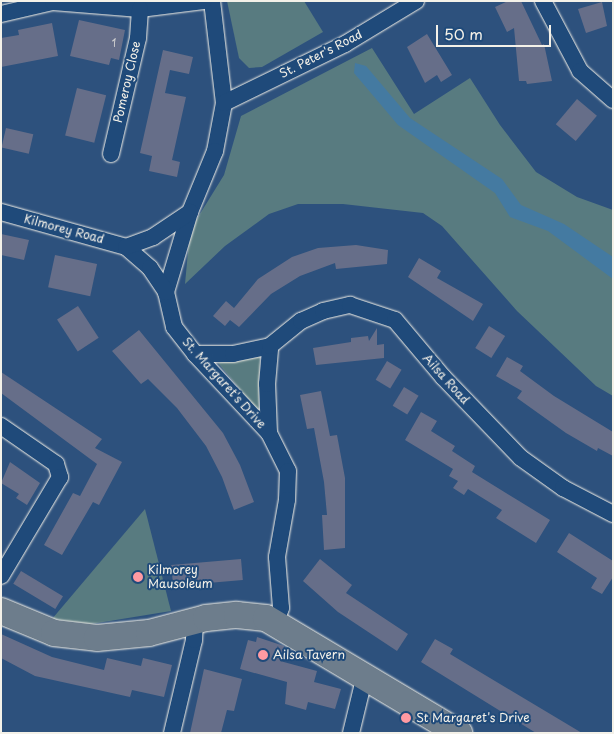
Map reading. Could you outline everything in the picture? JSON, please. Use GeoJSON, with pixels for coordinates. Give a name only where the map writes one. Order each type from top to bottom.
{"type":"FeatureCollection","features":[{"type":"Feature","properties":{"kind":"main road"},"geometry":{"type":"LineString","coordinates":[[1,611],[27,623],[74,637],[133,635],[194,620],[245,615],[276,622],[366,674],[459,733]]}},
{"type":"Feature","properties":{"kind":"street"},"geometry":{"type":"LineString","coordinates":[[1,14],[53,2],[140,9],[204,1]]}},
{"type":"Feature","properties":{"kind":"street","name":"St. Margaret's Drive"},"geometry":{"type":"LineString","coordinates":[[212,1],[224,103],[215,151],[190,212],[166,292],[174,327],[194,354],[270,433],[288,471],[287,500],[276,568],[281,608],[276,622]]}},
{"type":"Feature","properties":{"kind":"street","name":"St. Peter's Road"},"geometry":{"type":"LineString","coordinates":[[224,103],[345,44],[416,1]]}},
{"type":"Feature","properties":{"kind":"street"},"geometry":{"type":"LineString","coordinates":[[543,1],[580,71],[613,100]]}},
{"type":"Feature","properties":{"kind":"street","name":"Pomeroy Close"},"geometry":{"type":"LineString","coordinates":[[111,154],[138,38],[140,9]]}},
{"type":"Feature","properties":{"kind":"street","name":"Kilmorey Road"},"geometry":{"type":"LineString","coordinates":[[1,212],[126,248],[150,268],[166,292]]}},
{"type":"Feature","properties":{"kind":"street"},"geometry":{"type":"LineString","coordinates":[[126,248],[153,237],[190,212]]}},
{"type":"Feature","properties":{"kind":"street","name":"Ailsa Road"},"geometry":{"type":"LineString","coordinates":[[194,354],[233,354],[270,346],[301,321],[323,311],[350,305],[395,320],[443,377],[521,458],[563,488],[613,514]]}},
{"type":"Feature","properties":{"kind":"street"},"geometry":{"type":"LineString","coordinates":[[270,346],[266,384],[270,433]]}},
{"type":"Feature","properties":{"kind":"street"},"geometry":{"type":"LineString","coordinates":[[1,426],[56,464],[60,477],[1,576]]}},
{"type":"Feature","properties":{"kind":"street"},"geometry":{"type":"LineString","coordinates":[[172,733],[194,640],[194,620]]}},
{"type":"Feature","properties":{"kind":"street"},"geometry":{"type":"LineString","coordinates":[[351,733],[366,674]]}},
{"type":"Feature","properties":{"kind":"green space"},"geometry":{"type":"Polygon","coordinates":[[[227,1],[304,1],[323,32],[262,67],[249,68],[239,58],[227,1]]]}},
{"type":"Feature","properties":{"kind":"green space"},"geometry":{"type":"Polygon","coordinates":[[[372,48],[414,114],[470,78],[500,125],[536,172],[577,197],[613,210],[613,396],[596,386],[517,311],[442,226],[423,213],[343,204],[298,204],[269,214],[225,246],[185,284],[190,230],[224,175],[241,116],[372,48]]]}},
{"type":"Feature","properties":{"kind":"green space"},"geometry":{"type":"Polygon","coordinates":[[[260,355],[259,412],[218,363],[260,355]]]}},
{"type":"Feature","properties":{"kind":"green space","name":"Kilmorey Mausoleum"},"geometry":{"type":"Polygon","coordinates":[[[145,509],[171,611],[91,624],[52,619],[145,509]]]}},
{"type":"Feature","properties":{"kind":"water"},"geometry":{"type":"Polygon","coordinates":[[[355,63],[366,66],[410,118],[502,179],[521,205],[564,224],[613,257],[613,279],[548,231],[510,217],[495,193],[398,125],[354,73],[355,63]]]}},
{"type":"Feature","properties":{"kind":"building"},"geometry":{"type":"Polygon","coordinates":[[[508,1],[521,1],[542,45],[544,44],[552,81],[527,84],[526,81],[519,81],[514,28],[507,32],[495,7],[508,1]]]}},
{"type":"Feature","properties":{"kind":"building"},"geometry":{"type":"Polygon","coordinates":[[[602,2],[607,26],[586,33],[578,9],[602,2]]]}},
{"type":"Feature","properties":{"kind":"building"},"geometry":{"type":"Polygon","coordinates":[[[79,20],[125,30],[119,60],[111,58],[109,65],[70,56],[79,20]]]}},
{"type":"Feature","properties":{"kind":"building"},"geometry":{"type":"Polygon","coordinates":[[[52,23],[58,56],[1,67],[1,38],[19,35],[18,30],[52,23]]]}},
{"type":"Feature","properties":{"kind":"building"},"geometry":{"type":"Polygon","coordinates":[[[427,34],[452,75],[441,82],[437,75],[425,83],[407,47],[427,34]]]}},
{"type":"Feature","properties":{"kind":"building"},"geometry":{"type":"Polygon","coordinates":[[[163,50],[193,57],[189,74],[170,70],[165,93],[186,97],[172,160],[180,162],[177,177],[149,171],[152,156],[140,153],[163,50]]]}},
{"type":"Feature","properties":{"kind":"building"},"geometry":{"type":"Polygon","coordinates":[[[77,88],[106,95],[94,143],[65,136],[77,88]]]}},
{"type":"Feature","properties":{"kind":"building"},"geometry":{"type":"Polygon","coordinates":[[[577,99],[597,116],[576,141],[556,124],[577,99]]]}},
{"type":"Feature","properties":{"kind":"building"},"geometry":{"type":"Polygon","coordinates":[[[6,128],[33,134],[29,154],[2,147],[6,128]]]}},
{"type":"Feature","properties":{"kind":"building"},"geometry":{"type":"Polygon","coordinates":[[[1,234],[29,240],[24,260],[1,255],[1,234]]]}},
{"type":"Feature","properties":{"kind":"building"},"geometry":{"type":"Polygon","coordinates":[[[356,245],[388,250],[387,264],[336,269],[335,263],[300,276],[271,294],[239,327],[230,320],[225,326],[213,316],[226,301],[234,308],[258,279],[292,257],[318,248],[356,245]]]}},
{"type":"Feature","properties":{"kind":"building"},"geometry":{"type":"Polygon","coordinates":[[[55,255],[97,264],[90,296],[48,287],[55,255]]]}},
{"type":"Feature","properties":{"kind":"building"},"geometry":{"type":"Polygon","coordinates":[[[419,258],[441,271],[437,278],[483,304],[473,321],[408,277],[419,258]]]}},
{"type":"Feature","properties":{"kind":"building"},"geometry":{"type":"Polygon","coordinates":[[[78,306],[99,338],[78,351],[57,320],[78,306]]]}},
{"type":"Feature","properties":{"kind":"building"},"geometry":{"type":"Polygon","coordinates":[[[489,326],[505,336],[491,358],[475,348],[489,326]]]}},
{"type":"Feature","properties":{"kind":"building"},"geometry":{"type":"Polygon","coordinates":[[[377,328],[377,345],[384,344],[384,358],[316,365],[313,348],[351,342],[351,338],[368,336],[369,341],[377,328]]]}},
{"type":"Feature","properties":{"kind":"building"},"geometry":{"type":"Polygon","coordinates":[[[139,330],[223,433],[240,465],[254,502],[234,510],[222,477],[206,446],[177,408],[148,379],[141,384],[112,351],[139,330]]]}},
{"type":"Feature","properties":{"kind":"building"},"geometry":{"type":"Polygon","coordinates":[[[507,357],[523,366],[520,371],[554,396],[613,432],[613,456],[598,448],[597,451],[566,433],[517,398],[522,391],[496,376],[507,357]]]}},
{"type":"Feature","properties":{"kind":"building"},"geometry":{"type":"Polygon","coordinates":[[[387,361],[402,370],[390,389],[376,380],[387,361]]]}},
{"type":"Feature","properties":{"kind":"building"},"geometry":{"type":"Polygon","coordinates":[[[1,372],[102,439],[95,448],[122,462],[99,505],[93,502],[62,555],[44,545],[73,493],[80,496],[97,464],[1,393],[1,372]]]}},
{"type":"Feature","properties":{"kind":"building"},"geometry":{"type":"Polygon","coordinates":[[[404,387],[419,396],[407,415],[393,406],[404,387]]]}},
{"type":"Feature","properties":{"kind":"building"},"geometry":{"type":"Polygon","coordinates":[[[321,391],[330,436],[337,435],[345,478],[345,548],[324,550],[322,515],[327,515],[324,482],[314,428],[307,429],[300,395],[321,391]]]}},
{"type":"Feature","properties":{"kind":"building"},"geometry":{"type":"Polygon","coordinates":[[[421,412],[437,421],[431,431],[455,446],[452,451],[475,466],[472,472],[550,520],[536,543],[496,518],[502,510],[468,489],[464,495],[453,488],[458,481],[449,476],[453,469],[405,440],[421,412]]]}},
{"type":"Feature","properties":{"kind":"building"},"geometry":{"type":"Polygon","coordinates":[[[10,462],[40,483],[27,505],[16,498],[19,494],[1,483],[10,462]]]}},
{"type":"Feature","properties":{"kind":"building"},"geometry":{"type":"Polygon","coordinates":[[[569,533],[613,561],[613,577],[602,594],[591,588],[597,578],[557,552],[569,533]]]}},
{"type":"Feature","properties":{"kind":"building"},"geometry":{"type":"Polygon","coordinates":[[[241,559],[243,580],[173,586],[171,565],[241,559]]]}},
{"type":"Feature","properties":{"kind":"building"},"geometry":{"type":"Polygon","coordinates":[[[320,559],[352,585],[346,593],[408,634],[397,651],[338,612],[303,581],[320,559]]]}},
{"type":"Feature","properties":{"kind":"building"},"geometry":{"type":"Polygon","coordinates":[[[21,571],[63,596],[55,609],[13,584],[21,571]]]}},
{"type":"Feature","properties":{"kind":"building"},"geometry":{"type":"Polygon","coordinates":[[[1,634],[52,657],[104,670],[107,658],[141,666],[143,658],[172,665],[164,697],[132,690],[130,697],[35,676],[1,658],[1,634]]]}},
{"type":"Feature","properties":{"kind":"building"},"geometry":{"type":"Polygon","coordinates":[[[257,637],[284,646],[280,661],[317,671],[314,682],[341,689],[335,709],[308,702],[306,710],[285,704],[287,682],[240,669],[248,640],[256,642],[257,637]]]}},
{"type":"Feature","properties":{"kind":"building"},"geometry":{"type":"Polygon","coordinates":[[[435,639],[453,649],[450,654],[582,733],[536,733],[421,662],[435,639]]]}},
{"type":"Feature","properties":{"kind":"building"},"geometry":{"type":"Polygon","coordinates":[[[204,669],[242,679],[234,711],[227,710],[221,733],[190,733],[204,669]]]}},
{"type":"Feature","properties":{"kind":"place","name":"Kilmorey Mausoleum"},"geometry":{"type":"Point","coordinates":[138,577]}},
{"type":"Feature","properties":{"kind":"place","name":"Ailsa Tavern"},"geometry":{"type":"Point","coordinates":[263,655]}},
{"type":"Feature","properties":{"kind":"place","name":"St Margaret's Drive"},"geometry":{"type":"Point","coordinates":[406,718]}}]}
